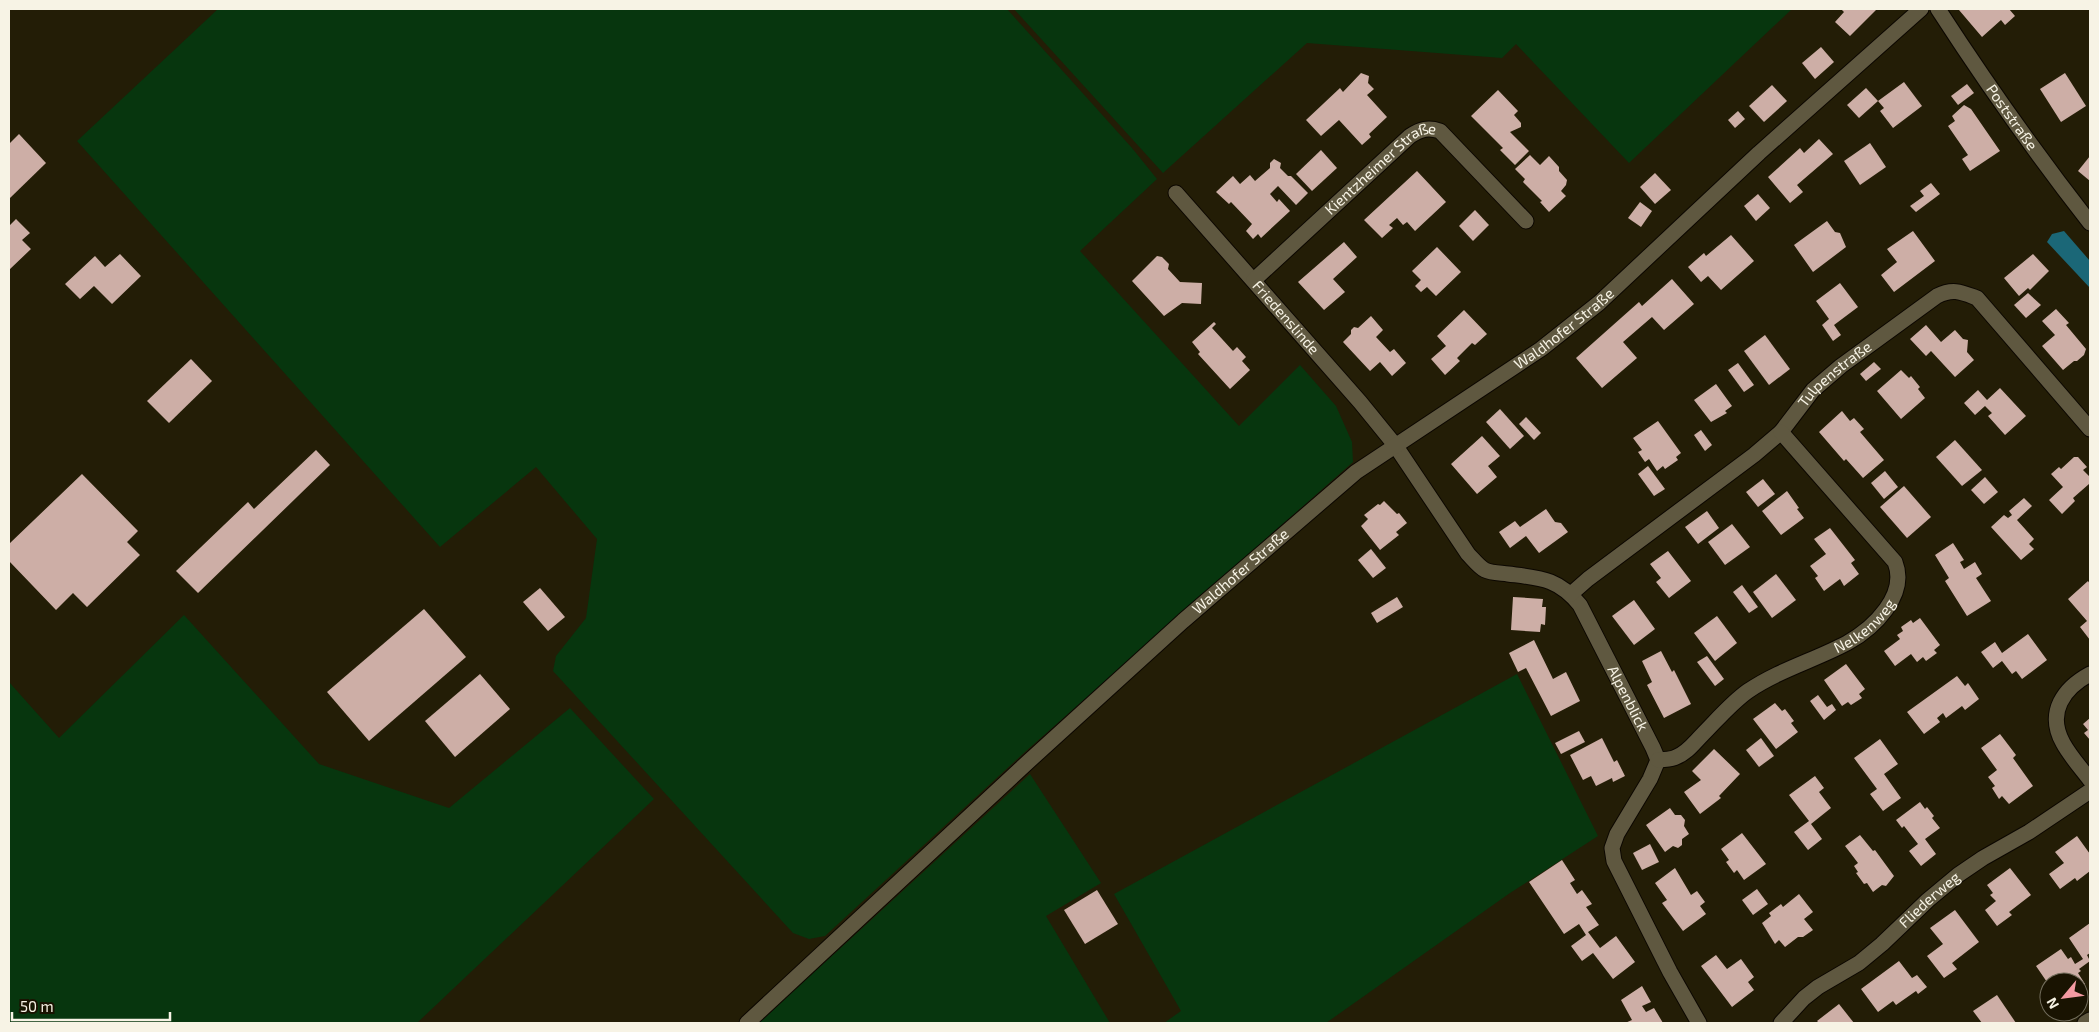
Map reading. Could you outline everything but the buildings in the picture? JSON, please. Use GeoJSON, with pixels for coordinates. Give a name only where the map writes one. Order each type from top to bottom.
{"type":"FeatureCollection","features":[{"type":"Feature","properties":{"kind":"street","name":"Waldhofer Straße"},"geometry":{"type":"LineString","coordinates":[[747,1023],[1183,621],[1356,472],[1541,349],[1599,303],[1759,154],[1921,9]]}},
{"type":"Feature","properties":{"kind":"street","name":"Poststraße"},"geometry":{"type":"LineString","coordinates":[[1938,9],[1985,82],[2047,169],[2090,223]]}},
{"type":"Feature","properties":{"kind":"street","name":"Kientzheimer Straße"},"geometry":{"type":"LineString","coordinates":[[1254,280],[1410,136],[1420,130],[1431,128],[1440,131],[1526,221]]}},
{"type":"Feature","properties":{"kind":"street","name":"Friedenslinde"},"geometry":{"type":"LineString","coordinates":[[1176,193],[1254,280],[1395,445]]}},
{"type":"Feature","properties":{"kind":"street","name":"Tulpenstraße"},"geometry":{"type":"LineString","coordinates":[[1571,594],[1588,579],[1754,455],[1781,432],[1813,390],[1841,366],[1937,296],[1947,291],[1958,290],[1977,298],[2090,429]]}},
{"type":"Feature","properties":{"kind":"street","name":"Nelkenweg"},"geometry":{"type":"LineString","coordinates":[[1658,760],[1675,758],[1686,752],[1732,704],[1761,683],[1853,639],[1880,618],[1893,597],[1898,583],[1898,570],[1894,562],[1781,432]]}},
{"type":"Feature","properties":{"kind":"street","name":"Alpenblick"},"geometry":{"type":"LineString","coordinates":[[1395,445],[1468,554],[1485,570],[1546,578],[1557,583],[1571,594],[1580,605],[1658,760]]}},
{"type":"Feature","properties":{"kind":"street"},"geometry":{"type":"LineString","coordinates":[[2090,674],[2079,680],[2063,695],[2057,717],[2062,743],[2090,780]]}},
{"type":"Feature","properties":{"kind":"street"},"geometry":{"type":"LineString","coordinates":[[1658,760],[1650,778],[1616,834],[1612,848],[1614,861],[1647,928],[1699,1023]]}},
{"type":"Feature","properties":{"kind":"street","name":"Fliederweg"},"geometry":{"type":"LineString","coordinates":[[1781,1023],[1811,992],[1859,963],[1958,875],[2029,832],[2090,791]]}},
{"type":"Feature","properties":{"kind":"street"},"geometry":{"type":"LineString","coordinates":[[2085,1023],[2090,1020]]}},
{"type":"Feature","properties":{"kind":"green space"},"geometry":{"type":"Polygon","coordinates":[[[218,9],[1007,9],[1132,148],[1157,179],[1080,251],[1239,426],[1300,365],[1336,406],[1352,442],[1353,462],[1026,751],[825,936],[809,939],[793,933],[553,671],[556,656],[586,618],[597,539],[536,467],[440,547],[77,141],[218,9]]]}},
{"type":"Feature","properties":{"kind":"green space"},"geometry":{"type":"Polygon","coordinates":[[[1014,9],[1792,9],[1629,163],[1516,44],[1502,58],[1307,43],[1163,173],[1014,9]]]}},
{"type":"Feature","properties":{"kind":"green space"},"geometry":{"type":"Polygon","coordinates":[[[184,615],[319,764],[449,808],[570,708],[654,799],[417,1023],[9,1023],[9,682],[59,738],[184,615]]]}},
{"type":"Feature","properties":{"kind":"green space"},"geometry":{"type":"Polygon","coordinates":[[[1517,674],[1598,836],[1510,893],[1326,1023],[1164,1023],[1181,1011],[1114,894],[1517,674]]]}},
{"type":"Feature","properties":{"kind":"green space"},"geometry":{"type":"Polygon","coordinates":[[[1030,774],[1101,883],[1046,916],[1110,1023],[759,1023],[1030,774]]]}},
{"type":"Feature","properties":{"kind":"water"},"geometry":{"type":"Polygon","coordinates":[[[2064,231],[2090,261],[2090,288],[2047,242],[2052,234],[2064,231]]]}}]}
